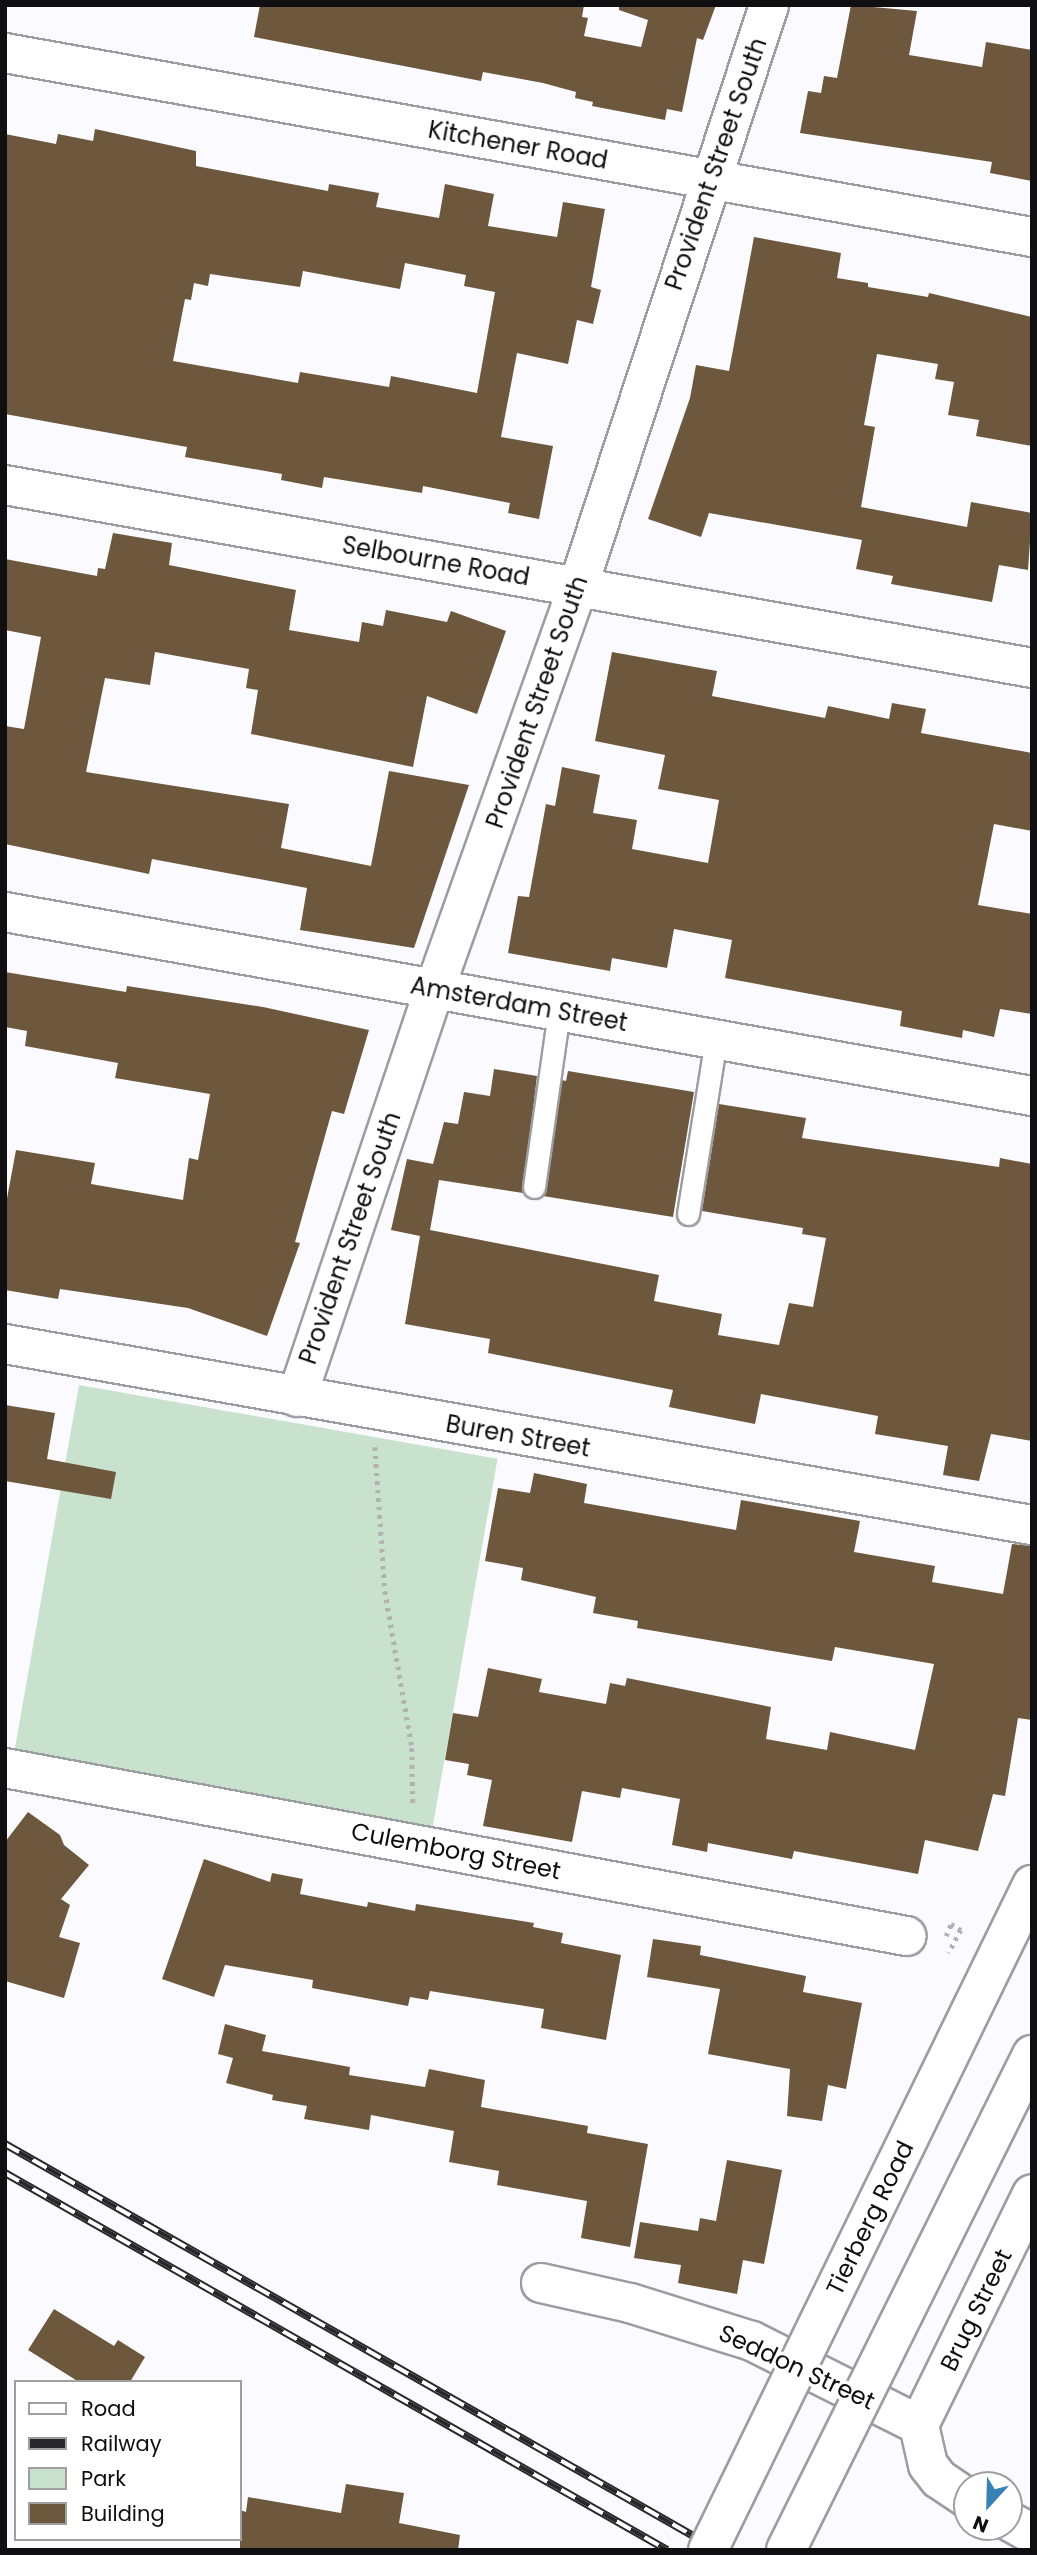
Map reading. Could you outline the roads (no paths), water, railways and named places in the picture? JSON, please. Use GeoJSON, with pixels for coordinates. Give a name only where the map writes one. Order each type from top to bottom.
{"type":"FeatureCollection","features":[{"type":"Feature","properties":{"kind":"street","name":"Provident Street South"},"geometry":{"type":"LineString","coordinates":[[297,1397],[435,988],[578,587],[709,179],[769,5]]}},
{"type":"Feature","properties":{"kind":"street","name":"Kitchener Road"},"geometry":{"type":"LineString","coordinates":[[5,53],[1032,237]]}},
{"type":"Feature","properties":{"kind":"street","name":"Selbourne Road"},"geometry":{"type":"LineString","coordinates":[[5,485],[1032,668]]}},
{"type":"Feature","properties":{"kind":"street","name":"Amsterdam Street"},"geometry":{"type":"LineString","coordinates":[[5,912],[1032,1096]]}},
{"type":"Feature","properties":{"kind":"street","name":"Buren Street"},"geometry":{"type":"LineString","coordinates":[[5,1344],[1032,1525]]}},
{"type":"Feature","properties":{"kind":"street","name":"Culemborg Street"},"geometry":{"type":"LineString","coordinates":[[5,1768],[923,1941]]}},
{"type":"Feature","properties":{"kind":"street","name":"Tierberg Road"},"geometry":{"type":"LineString","coordinates":[[708,2550],[1032,1885]]}},
{"type":"Feature","properties":{"kind":"street"},"geometry":{"type":"LineString","coordinates":[[786,2550],[1032,2055]]}},
{"type":"Feature","properties":{"kind":"street","name":"Brug Street"},"geometry":{"type":"LineString","coordinates":[[919,2426],[1032,2194]]}},
{"type":"Feature","properties":{"kind":"street","name":"Seddon Street"},"geometry":{"type":"LineString","coordinates":[[541,2283],[630,2303],[752,2341],[919,2426]]}},
{"type":"Feature","properties":{"kind":"street"},"geometry":{"type":"LineString","coordinates":[[919,2426],[928,2465],[939,2479],[953,2488]]}},
{"type":"Feature","properties":{"kind":"lane"},"geometry":{"type":"LineString","coordinates":[[534,1187],[559,1011]]}},
{"type":"Feature","properties":{"kind":"lane"},"geometry":{"type":"LineString","coordinates":[[688,1214],[716,1039]]}},
{"type":"Feature","properties":{"kind":"railway"},"geometry":{"type":"LineString","coordinates":[[5,2144],[718,2550]]}},
{"type":"Feature","properties":{"kind":"railway"},"geometry":{"type":"LineString","coordinates":[[5,2173],[667,2550]]}}]}
